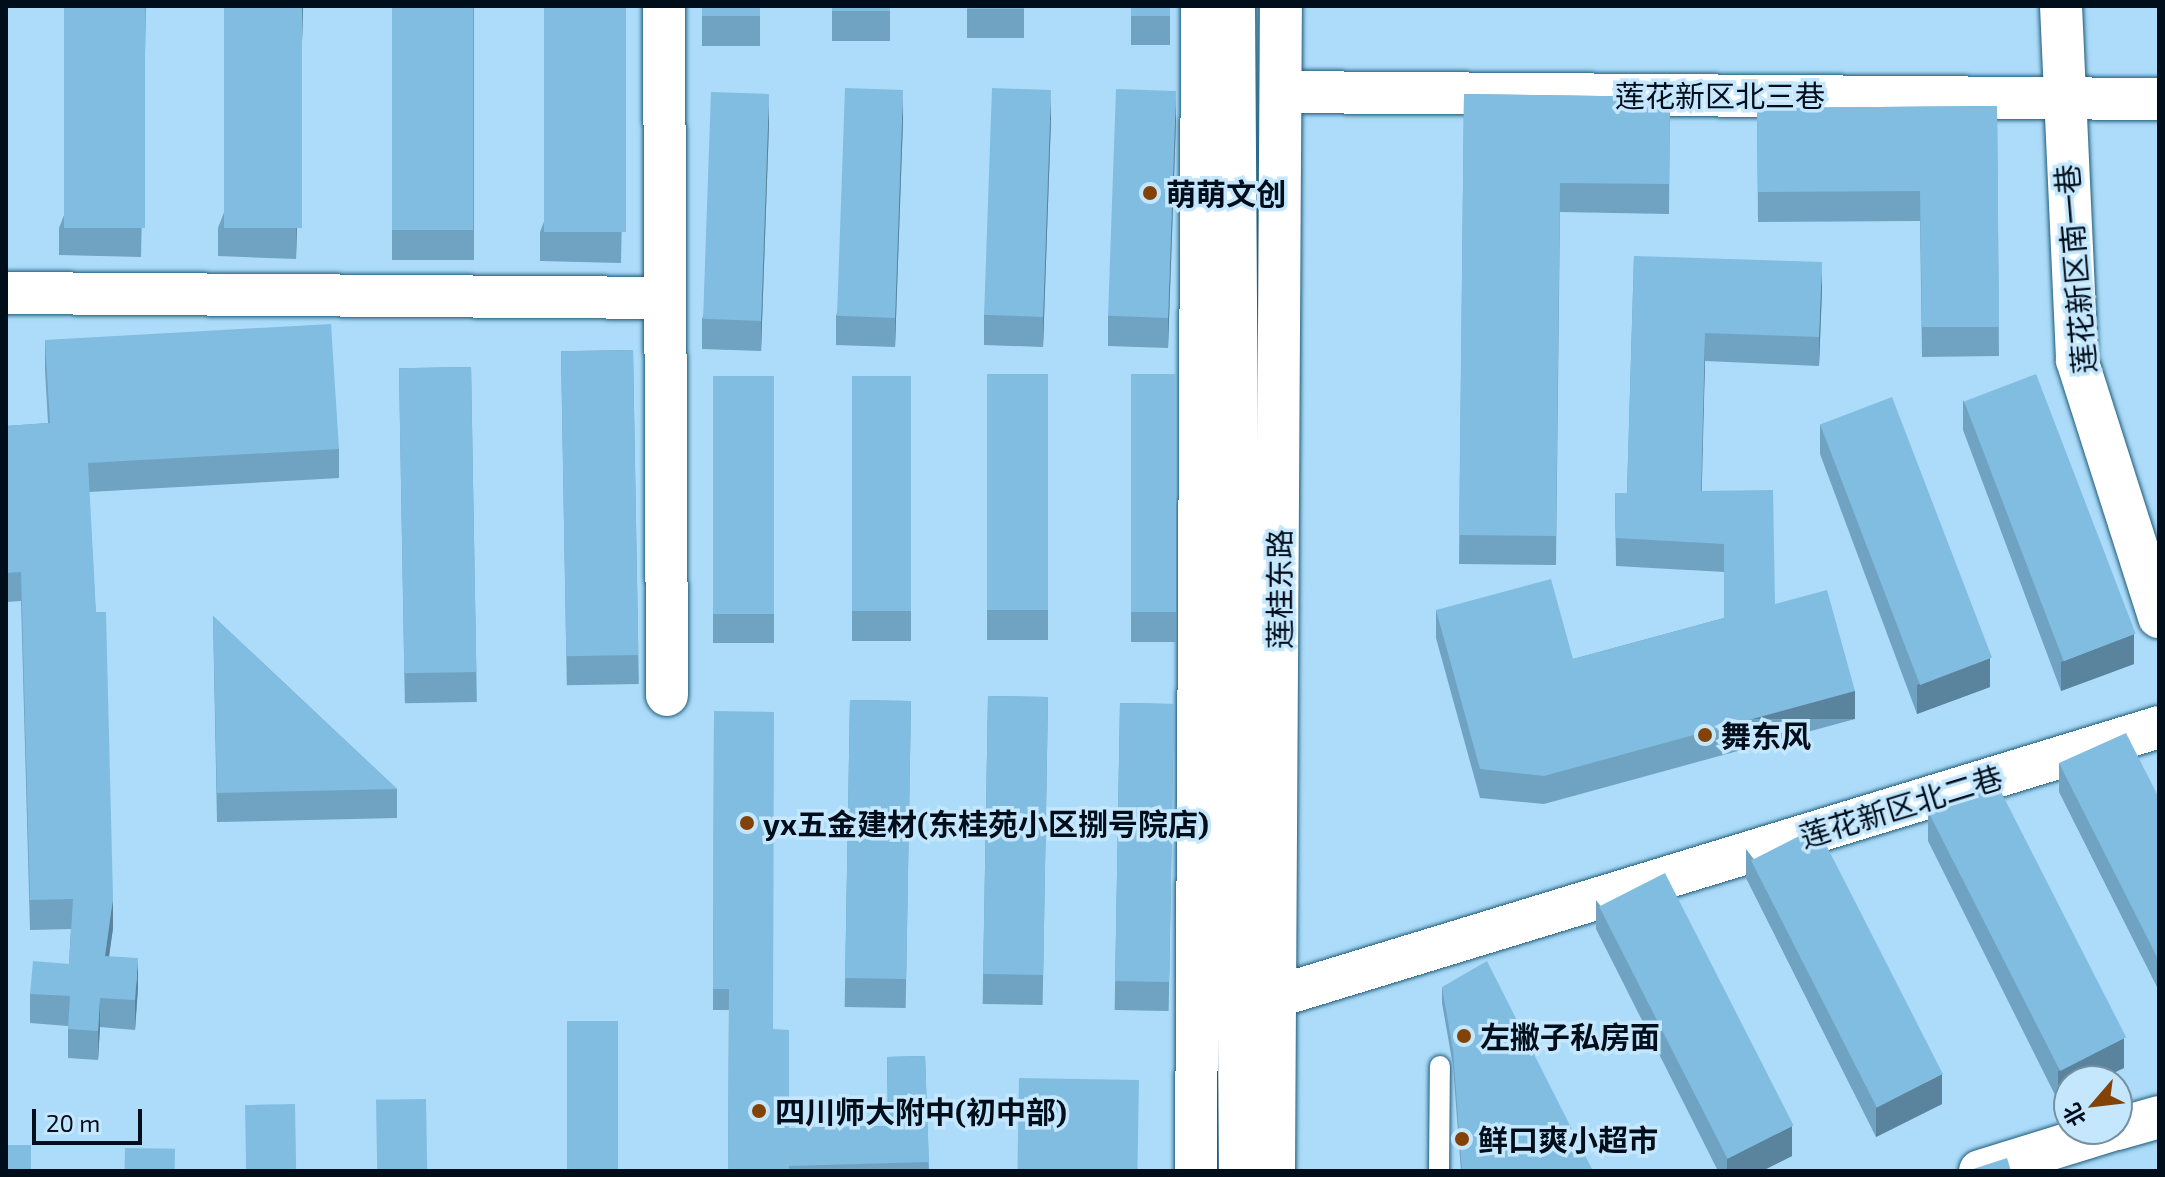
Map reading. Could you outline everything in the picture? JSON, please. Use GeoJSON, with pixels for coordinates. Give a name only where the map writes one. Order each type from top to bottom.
{"type":"FeatureCollection","features":[{"type":"Feature","properties":{"kind":"highway"},"geometry":{"type":"LineString","coordinates":[[1233,6],[1241,1171]]}},
{"type":"Feature","properties":{"kind":"street"},"geometry":{"type":"LineString","coordinates":[[664,6],[667,695]]}},
{"type":"Feature","properties":{"kind":"street"},"geometry":{"type":"LineString","coordinates":[[1196,1171],[1202,6]]}},
{"type":"Feature","properties":{"kind":"street","name":"莲桂东路"},"geometry":{"type":"LineString","coordinates":[[1274,1171],[1281,6]]}},
{"type":"Feature","properties":{"kind":"street","name":"莲花新区南一巷"},"geometry":{"type":"LineString","coordinates":[[2061,6],[2061,98],[2077,360],[2159,617]]}},
{"type":"Feature","properties":{"kind":"street","name":"莲花新区北三巷"},"geometry":{"type":"LineString","coordinates":[[1281,92],[2159,99]]}},
{"type":"Feature","properties":{"kind":"street"},"geometry":{"type":"LineString","coordinates":[[6,293],[665,298]]}},
{"type":"Feature","properties":{"kind":"street","name":"莲花新区北二巷"},"geometry":{"type":"LineString","coordinates":[[1275,997],[2159,727]]}},
{"type":"Feature","properties":{"kind":"street"},"geometry":{"type":"LineString","coordinates":[[2133,1124],[2159,1117]]}},
{"type":"Feature","properties":{"kind":"street"},"geometry":{"type":"LineString","coordinates":[[1980,1171],[2065,1145]]}},
{"type":"Feature","properties":{"kind":"lane"},"geometry":{"type":"LineString","coordinates":[[1439,1171],[1440,1066]]}},
{"type":"Feature","properties":{"kind":"building"},"geometry":{"type":"Polygon","coordinates":[[[64,6],[145,6],[145,228],[64,228],[64,6]]]}},
{"type":"Feature","properties":{"kind":"building"},"geometry":{"type":"Polygon","coordinates":[[[224,6],[302,6],[302,228],[224,228],[224,6]]]}},
{"type":"Feature","properties":{"kind":"building"},"geometry":{"type":"Polygon","coordinates":[[[392,6],[473,6],[473,230],[392,230],[392,6]]]}},
{"type":"Feature","properties":{"kind":"building"},"geometry":{"type":"Polygon","coordinates":[[[544,6],[626,6],[626,232],[544,232],[544,6]]]}},
{"type":"Feature","properties":{"kind":"building"},"geometry":{"type":"Polygon","coordinates":[[[702,6],[760,6],[760,16],[702,16],[702,6]]]}},
{"type":"Feature","properties":{"kind":"building"},"geometry":{"type":"Polygon","coordinates":[[[832,6],[890,6],[890,11],[832,11],[832,6]]]}},
{"type":"Feature","properties":{"kind":"building"},"geometry":{"type":"Polygon","coordinates":[[[967,6],[1024,6],[1024,9],[967,9],[967,6]]]}},
{"type":"Feature","properties":{"kind":"building"},"geometry":{"type":"Polygon","coordinates":[[[1131,6],[1170,6],[1170,16],[1131,16],[1131,6]]]}},
{"type":"Feature","properties":{"kind":"building"},"geometry":{"type":"Polygon","coordinates":[[[845,88],[903,90],[895,318],[837,316],[845,88]]]}},
{"type":"Feature","properties":{"kind":"building"},"geometry":{"type":"Polygon","coordinates":[[[992,88],[1051,90],[1043,317],[984,315],[992,88]]]}},
{"type":"Feature","properties":{"kind":"building"},"geometry":{"type":"Polygon","coordinates":[[[1116,89],[1176,91],[1168,318],[1108,316],[1116,89]]]}},
{"type":"Feature","properties":{"kind":"building"},"geometry":{"type":"Polygon","coordinates":[[[711,92],[769,94],[761,321],[703,319],[711,92]]]}},
{"type":"Feature","properties":{"kind":"building"},"geometry":{"type":"Polygon","coordinates":[[[1464,94],[1670,97],[1669,184],[1560,183],[1556,536],[1459,535],[1464,94]]]}},
{"type":"Feature","properties":{"kind":"building"},"geometry":{"type":"Polygon","coordinates":[[[1997,106],[1999,327],[1922,327],[1920,191],[1758,192],[1757,108],[1997,106]]]}},
{"type":"Feature","properties":{"kind":"building"},"geometry":{"type":"Polygon","coordinates":[[[1634,256],[1822,262],[1819,337],[1705,333],[1701,491],[1773,490],[1775,604],[1827,590],[1855,691],[1544,776],[1480,769],[1436,610],[1551,579],[1573,659],[1724,618],[1724,544],[1616,538],[1615,493],[1627,493],[1634,256]]]}},
{"type":"Feature","properties":{"kind":"building"},"geometry":{"type":"Polygon","coordinates":[[[331,324],[339,449],[88,463],[96,612],[106,612],[113,898],[105,956],[138,958],[135,1000],[100,998],[98,1031],[68,1029],[70,996],[30,994],[33,961],[69,964],[73,899],[30,900],[21,572],[6,573],[6,426],[50,423],[45,340],[331,324]]]}},
{"type":"Feature","properties":{"kind":"building"},"geometry":{"type":"Polygon","coordinates":[[[633,350],[638,655],[566,656],[561,351],[633,350]]]}},
{"type":"Feature","properties":{"kind":"building"},"geometry":{"type":"Polygon","coordinates":[[[471,367],[476,672],[404,673],[399,368],[471,367]]]}},
{"type":"Feature","properties":{"kind":"building"},"geometry":{"type":"Polygon","coordinates":[[[987,374],[1048,374],[1048,610],[987,610],[987,374]]]}},
{"type":"Feature","properties":{"kind":"building"},"geometry":{"type":"Polygon","coordinates":[[[1131,374],[1176,374],[1176,612],[1131,612],[1131,374]]]}},
{"type":"Feature","properties":{"kind":"building"},"geometry":{"type":"Polygon","coordinates":[[[2036,374],[2136,634],[2064,661],[1964,402],[2036,374]]]}},
{"type":"Feature","properties":{"kind":"building"},"geometry":{"type":"Polygon","coordinates":[[[713,376],[774,376],[774,614],[713,614],[713,376]]]}},
{"type":"Feature","properties":{"kind":"building"},"geometry":{"type":"Polygon","coordinates":[[[852,376],[911,376],[911,611],[852,611],[852,376]]]}},
{"type":"Feature","properties":{"kind":"building"},"geometry":{"type":"Polygon","coordinates":[[[1892,397],[1992,657],[1920,685],[1820,425],[1892,397]]]}},
{"type":"Feature","properties":{"kind":"building"},"geometry":{"type":"Polygon","coordinates":[[[213,616],[397,789],[217,793],[213,616]]]}},
{"type":"Feature","properties":{"kind":"building"},"geometry":{"type":"Polygon","coordinates":[[[988,696],[1048,697],[1043,975],[983,974],[988,696]]]}},
{"type":"Feature","properties":{"kind":"building"},"geometry":{"type":"Polygon","coordinates":[[[850,700],[911,701],[906,979],[845,978],[850,700]]]}},
{"type":"Feature","properties":{"kind":"building"},"geometry":{"type":"Polygon","coordinates":[[[1120,703],[1174,704],[1169,982],[1115,981],[1120,703]]]}},
{"type":"Feature","properties":{"kind":"building"},"geometry":{"type":"Polygon","coordinates":[[[714,711],[774,712],[773,1029],[789,1030],[789,1128],[889,1126],[887,1057],[925,1056],[929,1162],[789,1166],[789,1171],[728,1171],[729,989],[713,989],[714,711]]]}},
{"type":"Feature","properties":{"kind":"building"},"geometry":{"type":"Polygon","coordinates":[[[2126,733],[2159,798],[2159,961],[2059,763],[2126,733]]]}},
{"type":"Feature","properties":{"kind":"building"},"geometry":{"type":"Polygon","coordinates":[[[1994,778],[2126,1037],[2072,1065],[2057,1065],[1928,812],[1994,778]]]}},
{"type":"Feature","properties":{"kind":"building"},"geometry":{"type":"Polygon","coordinates":[[[1817,827],[1943,1074],[1877,1107],[1751,861],[1817,827]]]}},
{"type":"Feature","properties":{"kind":"building"},"geometry":{"type":"Polygon","coordinates":[[[1665,873],[1793,1125],[1728,1159],[1599,907],[1665,873]]]}},
{"type":"Feature","properties":{"kind":"building"},"geometry":{"type":"Polygon","coordinates":[[[1487,961],[1593,1171],[1462,1171],[1453,1050],[1442,987],[1487,961]]]}},
{"type":"Feature","properties":{"kind":"building"},"geometry":{"type":"Polygon","coordinates":[[[567,1021],[618,1021],[618,1171],[567,1171],[567,1021]]]}},
{"type":"Feature","properties":{"kind":"building"},"geometry":{"type":"Polygon","coordinates":[[[1019,1078],[1139,1080],[1137,1171],[1017,1171],[1019,1078]]]}},
{"type":"Feature","properties":{"kind":"building"},"geometry":{"type":"Polygon","coordinates":[[[426,1099],[427,1171],[377,1171],[376,1100],[426,1099]]]}},
{"type":"Feature","properties":{"kind":"building"},"geometry":{"type":"Polygon","coordinates":[[[295,1104],[296,1171],[246,1171],[245,1105],[295,1104]]]}},
{"type":"Feature","properties":{"kind":"building"},"geometry":{"type":"Polygon","coordinates":[[[6,1145],[31,1145],[31,1171],[6,1171],[6,1145]]]}},
{"type":"Feature","properties":{"kind":"building"},"geometry":{"type":"Polygon","coordinates":[[[125,1148],[175,1149],[175,1171],[125,1171],[125,1148]]]}},
{"type":"Feature","properties":{"kind":"building"},"geometry":{"type":"Polygon","coordinates":[[[2007,1158],[2011,1171],[1967,1171],[2007,1158]]]}},
{"type":"Feature","properties":{"kind":"place","name":"萌萌文创"},"geometry":{"type":"Point","coordinates":[1150,193]}},
{"type":"Feature","properties":{"kind":"place","name":"舞东风"},"geometry":{"type":"Point","coordinates":[1705,735]}},
{"type":"Feature","properties":{"kind":"place","name":"yx五金建材(东桂苑小区捌号院店)"},"geometry":{"type":"Point","coordinates":[747,823]}},
{"type":"Feature","properties":{"kind":"place","name":"左撇子私房面"},"geometry":{"type":"Point","coordinates":[1464,1036]}},
{"type":"Feature","properties":{"kind":"place","name":"四川师大附中(初中部)"},"geometry":{"type":"Point","coordinates":[759,1111]}},
{"type":"Feature","properties":{"kind":"place","name":"鲜口爽小超市"},"geometry":{"type":"Point","coordinates":[1462,1139]}}]}
